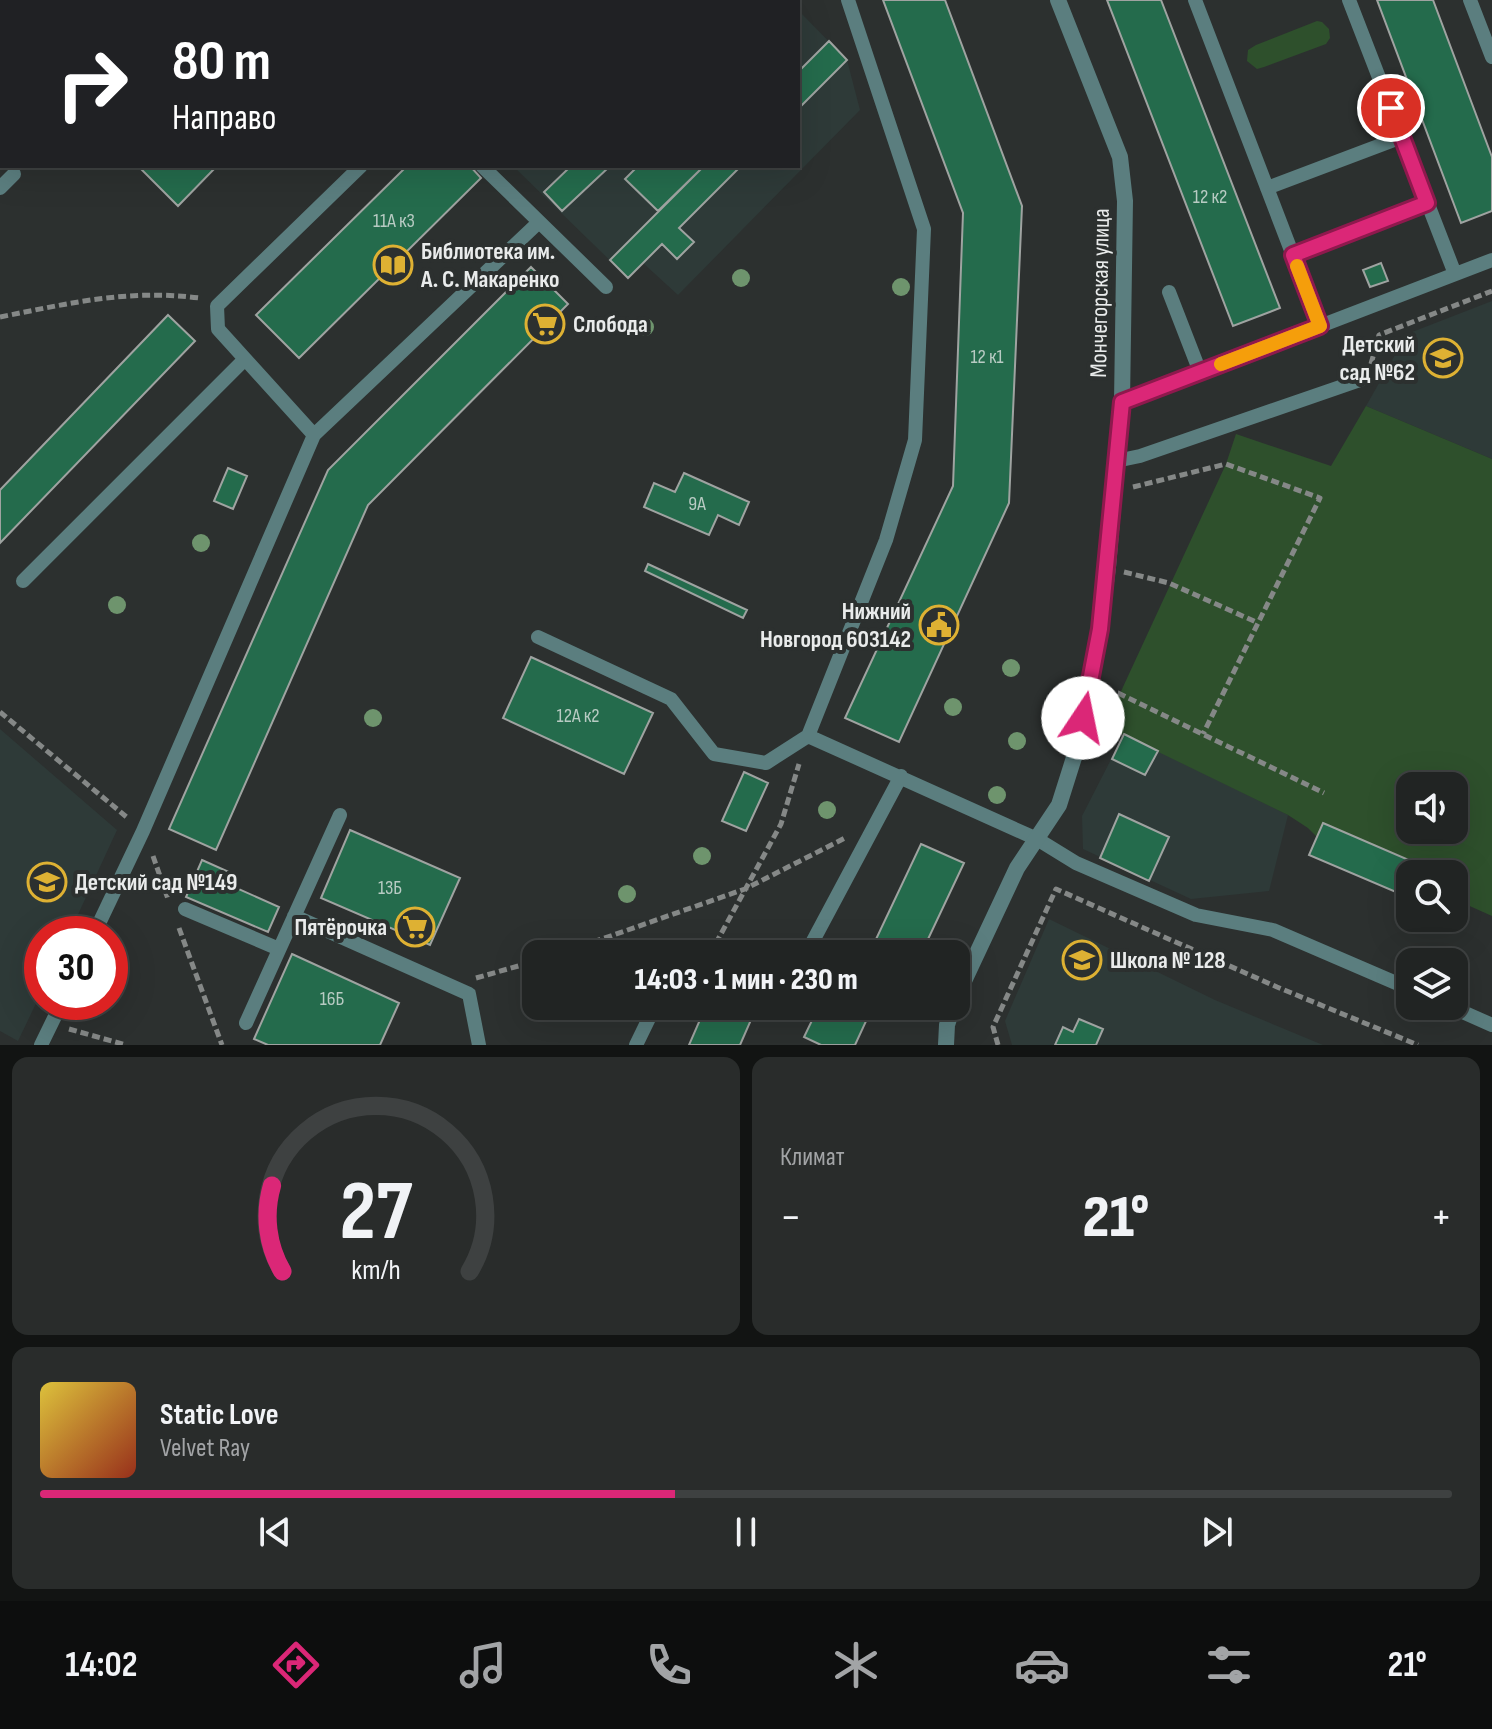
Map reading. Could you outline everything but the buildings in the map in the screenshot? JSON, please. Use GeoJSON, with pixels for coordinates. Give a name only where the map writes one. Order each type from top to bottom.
{"type":"FeatureCollection","features":[{"type":"Feature","properties":{"kind":"street","name":"Мончегорская улица"},"geometry":{"type":"LineString","coordinates":[[970,968],[1017,868],[1059,805],[1077,748],[1100,629],[1108,567],[1122,402],[1125,201],[1120,157],[1058,0]]}},
{"type":"Feature","properties":{"kind":"street"},"geometry":{"type":"LineString","coordinates":[[946,1045],[949,1020]]}},
{"type":"Feature","properties":{"kind":"lane"},"geometry":{"type":"LineString","coordinates":[[538,637],[671,699],[714,754],[766,763],[808,736],[886,540],[915,440],[924,229],[848,0]]}},
{"type":"Feature","properties":{"kind":"lane"},"geometry":{"type":"LineString","coordinates":[[1195,0],[1320,326]]}},
{"type":"Feature","properties":{"kind":"lane"},"geometry":{"type":"LineString","coordinates":[[1349,0],[1455,274]]}},
{"type":"Feature","properties":{"kind":"lane"},"geometry":{"type":"LineString","coordinates":[[1470,0],[1492,57]]}},
{"type":"Feature","properties":{"kind":"lane"},"geometry":{"type":"LineString","coordinates":[[1267,188],[1402,137]]}},
{"type":"Feature","properties":{"kind":"lane"},"geometry":{"type":"LineString","coordinates":[[314,435],[218,329],[217,306],[359,168]]}},
{"type":"Feature","properties":{"kind":"lane"},"geometry":{"type":"LineString","coordinates":[[484,168],[606,287]]}},
{"type":"Feature","properties":{"kind":"lane"},"geometry":{"type":"LineString","coordinates":[[0,188],[14,174]]}},
{"type":"Feature","properties":{"kind":"lane"},"geometry":{"type":"LineString","coordinates":[[1293,255],[1427,203]]}},
{"type":"Feature","properties":{"kind":"lane"},"geometry":{"type":"LineString","coordinates":[[103,916],[143,831],[314,435],[539,222]]}},
{"type":"Feature","properties":{"kind":"lane"},"geometry":{"type":"LineString","coordinates":[[1122,402],[1492,260]]}},
{"type":"Feature","properties":{"kind":"lane"},"geometry":{"type":"LineString","coordinates":[[1169,292],[1200,372]]}},
{"type":"Feature","properties":{"kind":"lane"},"geometry":{"type":"LineString","coordinates":[[23,581],[245,359]]}},
{"type":"Feature","properties":{"kind":"lane"},"geometry":{"type":"LineString","coordinates":[[1116,461],[1140,456],[1366,378]]}},
{"type":"Feature","properties":{"kind":"lane"},"geometry":{"type":"LineString","coordinates":[[808,736],[1037,839],[1076,863],[1196,915],[1273,930],[1396,983]]}},
{"type":"Feature","properties":{"kind":"lane"},"geometry":{"type":"LineString","coordinates":[[813,940],[901,776]]}},
{"type":"Feature","properties":{"kind":"lane"},"geometry":{"type":"LineString","coordinates":[[246,1023],[340,815]]}},
{"type":"Feature","properties":{"kind":"lane"},"geometry":{"type":"LineString","coordinates":[[185,909],[279,949]]}},
{"type":"Feature","properties":{"kind":"lane"},"geometry":{"type":"LineString","coordinates":[[294,916],[469,994],[479,1045]]}},
{"type":"Feature","properties":{"kind":"lane"},"geometry":{"type":"LineString","coordinates":[[1468,1014],[1492,1025]]}},
{"type":"Feature","properties":{"kind":"lane"},"geometry":{"type":"LineString","coordinates":[[41,1045],[53,1020]]}},
{"type":"Feature","properties":{"kind":"lane"},"geometry":{"type":"LineString","coordinates":[[636,1045],[648,1020]]}},
{"type":"Feature","properties":{"kind":"path"},"geometry":{"type":"LineString","coordinates":[[1366,378],[1379,335],[1492,291]]}},
{"type":"Feature","properties":{"kind":"path"},"geometry":{"type":"LineString","coordinates":[[0,317],[103,296],[162,294],[222,301]]}},
{"type":"Feature","properties":{"kind":"path"},"geometry":{"type":"LineString","coordinates":[[1114,492],[1226,464],[1320,498],[1203,734]]}},
{"type":"Feature","properties":{"kind":"path"},"geometry":{"type":"LineString","coordinates":[[1108,567],[1169,583],[1256,622]]}},
{"type":"Feature","properties":{"kind":"path"},"geometry":{"type":"LineString","coordinates":[[1089,689],[1118,693],[1324,793]]}},
{"type":"Feature","properties":{"kind":"path"},"geometry":{"type":"LineString","coordinates":[[718,940],[781,824],[808,736]]}},
{"type":"Feature","properties":{"kind":"path"},"geometry":{"type":"LineString","coordinates":[[602,940],[745,889],[873,824]]}},
{"type":"Feature","properties":{"kind":"path"},"geometry":{"type":"LineString","coordinates":[[998,1045],[993,1027],[1056,889],[1277,987],[1418,1045]]}},
{"type":"Feature","properties":{"kind":"path"},"geometry":{"type":"LineString","coordinates":[[450,986],[522,965]]}},
{"type":"Feature","properties":{"kind":"path"},"geometry":{"type":"LineString","coordinates":[[51,1024],[126,1045]]}},
{"type":"Feature","properties":{"kind":"shaded area"},"geometry":{"type":"Polygon","coordinates":[[[800,12],[847,60],[860,110],[678,295],[643,263],[628,278],[515,168],[800,168],[800,12]]]}},
{"type":"Feature","properties":{"kind":"shaded area","name":"Детский сад №62"},"geometry":{"type":"Polygon","coordinates":[[[1492,301],[1492,459],[1366,406],[1407,334],[1492,301]]]}},
{"type":"Feature","properties":{"kind":"shaded area","name":"Детский сад №149"},"geometry":{"type":"Polygon","coordinates":[[[0,729],[117,830],[77,916],[24,916],[24,1020],[28,1020],[18,1041],[0,1031],[0,729]]]}},
{"type":"Feature","properties":{"kind":"shaded area"},"geometry":{"type":"Polygon","coordinates":[[[1124,734],[1288,815],[1269,891],[1191,899],[1083,849],[1082,816],[1124,734]]]}},
{"type":"Feature","properties":{"kind":"shaded area","name":"Школа № 128"},"geometry":{"type":"Polygon","coordinates":[[[1049,919],[1215,1000],[1323,1045],[1012,1045],[1005,1021],[1049,919]]]}},
{"type":"Feature","properties":{"kind":"green space"},"geometry":{"type":"Polygon","coordinates":[[[1317,21],[1329,29],[1330,38],[1326,44],[1257,69],[1247,61],[1248,50],[1256,45],[1317,21]]]}},
{"type":"Feature","properties":{"kind":"green space"},"geometry":{"type":"Polygon","coordinates":[[[1366,406],[1492,459],[1492,916],[1468,905],[1468,860],[1396,860],[1396,892],[1309,854],[1317,837],[1288,815],[1105,726],[1226,464],[1236,434],[1331,466],[1366,406]]]}},
{"type":"Feature","properties":{"kind":"slow traffic"},"geometry":{"type":"LineString","coordinates":[[1221,364],[1320,326],[1297,266]]}},
{"type":"Feature","properties":{"kind":"place","name":"Библиотека им. А. С. Макаренко"},"geometry":{"type":"Point","coordinates":[393,265]}},
{"type":"Feature","properties":{"kind":"place","name":"Слобода"},"geometry":{"type":"Point","coordinates":[545,324]}},
{"type":"Feature","properties":{"kind":"place","name":"Детский сад №62"},"geometry":{"type":"Point","coordinates":[1443,358]}},
{"type":"Feature","properties":{"kind":"place","name":"Нижний Новгород 603142"},"geometry":{"type":"Point","coordinates":[939,625]}},
{"type":"Feature","properties":{"kind":"place","name":"Детский сад №149"},"geometry":{"type":"Point","coordinates":[47,882]}},
{"type":"Feature","properties":{"kind":"place","name":"Пятёрочка"},"geometry":{"type":"Point","coordinates":[415,927]}},
{"type":"Feature","properties":{"kind":"place","name":"Школа № 128"},"geometry":{"type":"Point","coordinates":[1082,960]}},
{"type":"Feature","properties":{"kind":"route"},"geometry":{"type":"LineString","coordinates":[[1083,718],[1108,567],[1122,402],[1320,326],[1293,255],[1427,203],[1391,108]]}}]}
